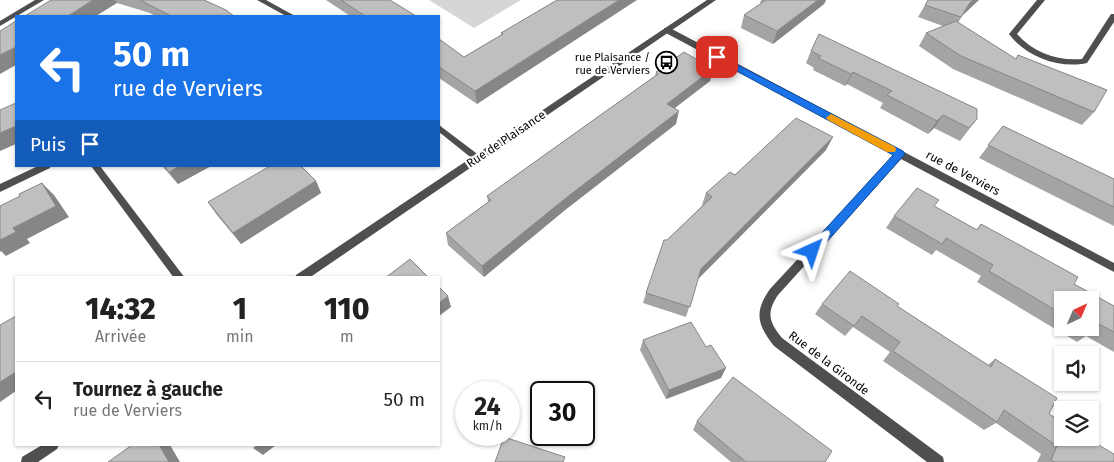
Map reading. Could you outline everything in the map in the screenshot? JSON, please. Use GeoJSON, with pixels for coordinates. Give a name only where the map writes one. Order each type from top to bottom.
{"type":"FeatureCollection","features":[{"type":"Feature","properties":{"kind":"street"},"geometry":{"type":"LineString","coordinates":[[0,24],[40,0]]}},
{"type":"Feature","properties":{"kind":"street","name":"Rue de Plaisance"},"geometry":{"type":"LineString","coordinates":[[303,276],[712,0]]}},
{"type":"Feature","properties":{"kind":"street"},"geometry":{"type":"LineString","coordinates":[[1041,0],[1013,34],[1016,40],[1052,60],[1071,63],[1084,61],[1114,16]]}},
{"type":"Feature","properties":{"kind":"street"},"geometry":{"type":"LineString","coordinates":[[266,1],[289,15]]}},
{"type":"Feature","properties":{"kind":"street","name":"rue de Verviers"},"geometry":{"type":"LineString","coordinates":[[667,30],[1114,268]]}},
{"type":"Feature","properties":{"kind":"street"},"geometry":{"type":"LineString","coordinates":[[440,129],[477,158]]}},
{"type":"Feature","properties":{"kind":"street","name":"Rue de la Gironde"},"geometry":{"type":"LineString","coordinates":[[900,154],[774,292],[763,314],[768,331],[778,342],[938,462]]}},
{"type":"Feature","properties":{"kind":"street"},"geometry":{"type":"LineString","coordinates":[[0,188],[45,167]]}},
{"type":"Feature","properties":{"kind":"street"},"geometry":{"type":"LineString","coordinates":[[96,167],[178,276]]}},
{"type":"Feature","properties":{"kind":"street"},"geometry":{"type":"LineString","coordinates":[[27,462],[51,446]]}},
{"type":"Feature","properties":{"kind":"shaded area"},"geometry":{"type":"Polygon","coordinates":[[[429,0],[521,0],[474,28],[429,0]]]}},
{"type":"Feature","properties":{"kind":"building"},"geometry":{"type":"Polygon","coordinates":[[[51,0],[93,0],[70,15],[27,15],[51,0]]]}},
{"type":"Feature","properties":{"kind":"building"},"geometry":{"type":"Polygon","coordinates":[[[140,0],[204,0],[233,15],[169,15],[140,0]]]}},
{"type":"Feature","properties":{"kind":"building"},"geometry":{"type":"Polygon","coordinates":[[[341,0],[390,0],[414,15],[364,15],[341,0]]]}},
{"type":"Feature","properties":{"kind":"building"},"geometry":{"type":"Polygon","coordinates":[[[557,0],[619,0],[475,91],[440,68],[440,40],[464,57],[503,34],[501,33],[557,0]]]}},
{"type":"Feature","properties":{"kind":"building"},"geometry":{"type":"Polygon","coordinates":[[[766,0],[818,0],[777,31],[744,15],[766,0]]]}},
{"type":"Feature","properties":{"kind":"building"},"geometry":{"type":"Polygon","coordinates":[[[928,0],[973,0],[961,17],[925,5],[928,0]]]}},
{"type":"Feature","properties":{"kind":"building"},"geometry":{"type":"Polygon","coordinates":[[[956,21],[1016,59],[1018,55],[1107,90],[1094,112],[961,56],[926,33],[956,21]]]}},
{"type":"Feature","properties":{"kind":"building"},"geometry":{"type":"Polygon","coordinates":[[[15,22],[15,48],[0,55],[0,31],[15,22]]]}},
{"type":"Feature","properties":{"kind":"building"},"geometry":{"type":"Polygon","coordinates":[[[819,34],[977,109],[977,119],[969,128],[943,115],[937,121],[887,95],[892,91],[818,58],[821,56],[811,51],[819,34]]]}},
{"type":"Feature","properties":{"kind":"building"},"geometry":{"type":"Polygon","coordinates":[[[684,52],[713,69],[667,104],[679,111],[482,266],[446,233],[491,200],[487,196],[658,74],[656,72],[684,52]]]}},
{"type":"Feature","properties":{"kind":"building"},"geometry":{"type":"Polygon","coordinates":[[[15,103],[15,126],[0,133],[0,110],[15,103]]]}},
{"type":"Feature","properties":{"kind":"building"},"geometry":{"type":"Polygon","coordinates":[[[796,118],[833,137],[701,269],[690,307],[646,293],[664,240],[667,240],[712,197],[706,193],[730,172],[735,175],[796,118]]]}},
{"type":"Feature","properties":{"kind":"building"},"geometry":{"type":"Polygon","coordinates":[[[1003,126],[1114,179],[1114,207],[988,145],[1003,126]]]}},
{"type":"Feature","properties":{"kind":"building"},"geometry":{"type":"Polygon","coordinates":[[[165,167],[178,167],[169,172],[165,167]]]}},
{"type":"Feature","properties":{"kind":"building"},"geometry":{"type":"Polygon","coordinates":[[[268,167],[302,167],[316,181],[233,233],[208,202],[268,167]]]}},
{"type":"Feature","properties":{"kind":"building"},"geometry":{"type":"Polygon","coordinates":[[[42,183],[56,206],[13,228],[16,232],[0,240],[0,206],[42,183]]]}},
{"type":"Feature","properties":{"kind":"building"},"geometry":{"type":"Polygon","coordinates":[[[917,188],[939,200],[934,206],[977,230],[981,224],[1078,277],[1074,284],[1087,291],[1054,291],[1054,309],[989,271],[993,265],[946,238],[942,244],[894,216],[917,188]]]}},
{"type":"Feature","properties":{"kind":"building"},"geometry":{"type":"Polygon","coordinates":[[[410,259],[427,276],[388,276],[410,259]]]}},
{"type":"Feature","properties":{"kind":"building"},"geometry":{"type":"Polygon","coordinates":[[[850,271],[899,304],[897,306],[991,367],[995,359],[1057,398],[1049,414],[1054,417],[1054,444],[1004,410],[997,422],[893,351],[900,342],[862,316],[854,326],[822,304],[850,271]]]}},
{"type":"Feature","properties":{"kind":"building"},"geometry":{"type":"Polygon","coordinates":[[[440,288],[448,296],[440,302],[440,288]]]}},
{"type":"Feature","properties":{"kind":"building"},"geometry":{"type":"Polygon","coordinates":[[[1099,298],[1114,306],[1114,332],[1099,324],[1099,298]]]}},
{"type":"Feature","properties":{"kind":"building"},"geometry":{"type":"Polygon","coordinates":[[[15,317],[15,373],[0,382],[0,325],[15,317]]]}},
{"type":"Feature","properties":{"kind":"building"},"geometry":{"type":"Polygon","coordinates":[[[691,322],[706,347],[711,345],[726,368],[669,390],[643,340],[691,322]]]}},
{"type":"Feature","properties":{"kind":"building"},"geometry":{"type":"Polygon","coordinates":[[[733,377],[832,451],[825,462],[746,462],[697,421],[733,377]]]}},
{"type":"Feature","properties":{"kind":"building"},"geometry":{"type":"Polygon","coordinates":[[[520,442],[565,457],[563,462],[495,462],[501,446],[520,446],[520,442]]]}},
{"type":"Feature","properties":{"kind":"building"},"geometry":{"type":"Polygon","coordinates":[[[1099,445],[1114,454],[1114,462],[1054,462],[1051,460],[1057,446],[1099,445]]]}},
{"type":"Feature","properties":{"kind":"building"},"geometry":{"type":"Polygon","coordinates":[[[131,446],[160,446],[169,462],[108,462],[131,446]]]}},
{"type":"Feature","properties":{"kind":"slow traffic"},"geometry":{"type":"LineString","coordinates":[[831,118],[891,149]]}},
{"type":"Feature","properties":{"kind":"place","name":"rue Plaisance / rue de Verviers"},"geometry":{"type":"Point","coordinates":[666,63]}},
{"type":"Feature","properties":{"kind":"route"},"geometry":{"type":"LineString","coordinates":[[717,57],[900,154],[812,251]]}}]}
